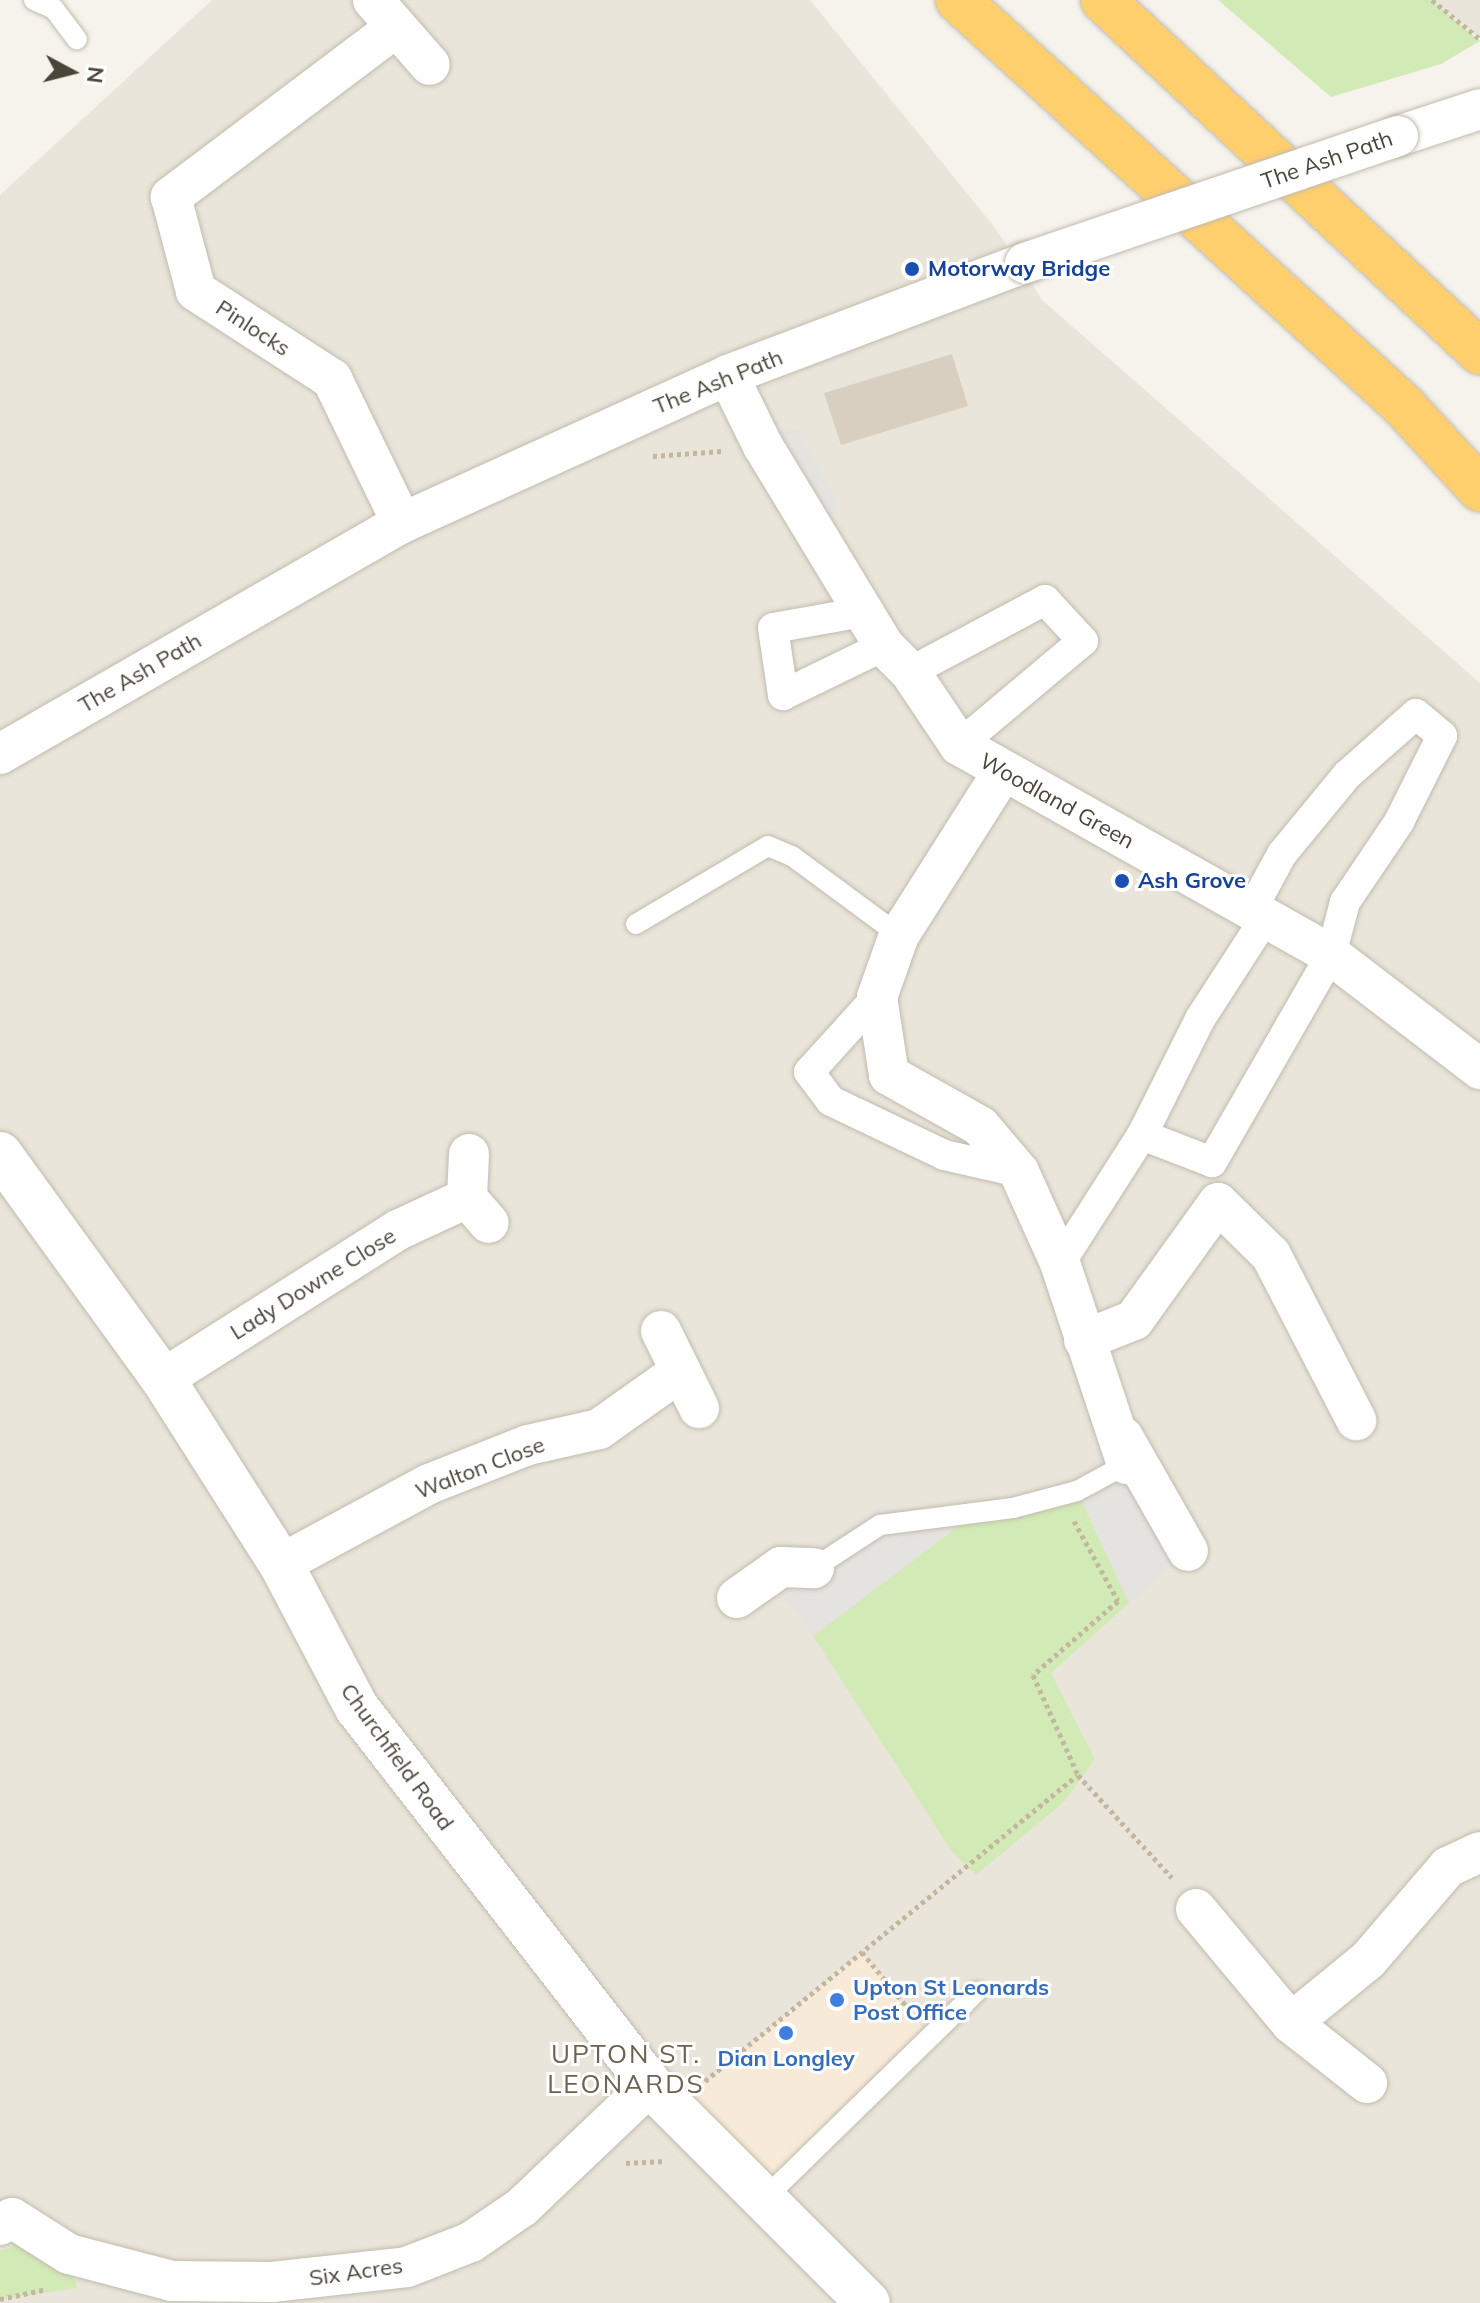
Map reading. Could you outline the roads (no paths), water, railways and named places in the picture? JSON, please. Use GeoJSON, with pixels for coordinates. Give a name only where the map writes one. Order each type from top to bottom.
{"type":"FeatureCollection","features":[{"type":"Feature","properties":{"kind":"highway"},"geometry":{"type":"LineString","coordinates":[[958,0],[1404,406],[1480,489]]}},
{"type":"Feature","properties":{"kind":"highway"},"geometry":{"type":"LineString","coordinates":[[1103,0],[1480,352]]}},
{"type":"Feature","properties":{"kind":"street"},"geometry":{"type":"LineString","coordinates":[[384,14],[430,65]]}},
{"type":"Feature","properties":{"kind":"street","name":"Pinlocks"},"geometry":{"type":"LineString","coordinates":[[384,14],[171,197],[196,291],[332,379],[402,523]]}},
{"type":"Feature","properties":{"kind":"street","name":"The Ash Path"},"geometry":{"type":"LineString","coordinates":[[0,754],[402,523],[728,375],[1025,263],[1480,109]]}},
{"type":"Feature","properties":{"kind":"street","name":"Woodland Green"},"geometry":{"type":"LineString","coordinates":[[728,375],[763,446],[863,612],[959,745],[1002,773],[1331,955],[1480,1069]]}},
{"type":"Feature","properties":{"kind":"street"},"geometry":{"type":"LineString","coordinates":[[863,612],[773,628],[783,695],[897,659],[1045,600],[1083,641],[959,745]]}},
{"type":"Feature","properties":{"kind":"street"},"geometry":{"type":"LineString","coordinates":[[1060,1263],[1142,1135],[1200,1019],[1259,913],[1282,854],[1347,775],[1416,714],[1442,736],[1399,822],[1345,902],[1331,955],[1212,1162],[1142,1135]]}},
{"type":"Feature","properties":{"kind":"street"},"geometry":{"type":"LineString","coordinates":[[1002,773],[899,935],[877,997],[809,1072],[831,1101],[944,1155],[1019,1172]]}},
{"type":"Feature","properties":{"kind":"street"},"geometry":{"type":"LineString","coordinates":[[877,997],[889,1075],[980,1126],[1019,1172],[1060,1263],[1127,1464]]}},
{"type":"Feature","properties":{"kind":"street","name":"Churchfield Road"},"geometry":{"type":"LineString","coordinates":[[0,1154],[163,1379],[281,1564],[357,1708],[663,2096],[868,2303]]}},
{"type":"Feature","properties":{"kind":"street","name":"Lady Downe Close"},"geometry":{"type":"LineString","coordinates":[[163,1379],[398,1230],[478,1210],[469,1154]]}},
{"type":"Feature","properties":{"kind":"street"},"geometry":{"type":"LineString","coordinates":[[1084,1340],[1134,1320],[1218,1203],[1271,1255],[1356,1420]]}},
{"type":"Feature","properties":{"kind":"street"},"geometry":{"type":"LineString","coordinates":[[661,1331],[678,1373],[699,1408]]}},
{"type":"Feature","properties":{"kind":"street","name":"Walton Close"},"geometry":{"type":"LineString","coordinates":[[281,1564],[429,1484],[528,1445],[599,1429],[678,1373]]}},
{"type":"Feature","properties":{"kind":"street"},"geometry":{"type":"LineString","coordinates":[[1115,1423],[1188,1551]]}},
{"type":"Feature","properties":{"kind":"street"},"geometry":{"type":"LineString","coordinates":[[737,1598],[781,1567],[814,1568]]}},
{"type":"Feature","properties":{"kind":"street"},"geometry":{"type":"LineString","coordinates":[[1291,2023],[1368,1960],[1448,1867],[1480,1852]]}},
{"type":"Feature","properties":{"kind":"street"},"geometry":{"type":"LineString","coordinates":[[1196,1909],[1291,2023],[1367,2083]]}},
{"type":"Feature","properties":{"kind":"street","name":"Six Acres"},"geometry":{"type":"LineString","coordinates":[[4,2213],[69,2254],[172,2281],[272,2282],[407,2267],[471,2242],[522,2207],[663,2096]]}},
{"type":"Feature","properties":{"kind":"lane"},"geometry":{"type":"LineString","coordinates":[[34,0],[54,9],[77,39]]}},
{"type":"Feature","properties":{"kind":"lane"},"geometry":{"type":"LineString","coordinates":[[636,924],[768,846],[792,856],[899,935]]}},
{"type":"Feature","properties":{"kind":"lane"},"geometry":{"type":"LineString","coordinates":[[814,1568],[880,1525],[969,1518],[1058,1496],[1127,1464]]}},
{"type":"Feature","properties":{"kind":"lane"},"geometry":{"type":"LineString","coordinates":[[763,2200],[976,1992]]}},
{"type":"Feature","properties":{"kind":"place","name":"Motorway Bridge"},"geometry":{"type":"Point","coordinates":[912,269]}},
{"type":"Feature","properties":{"kind":"place","name":"Ash Grove"},"geometry":{"type":"Point","coordinates":[1122,881]}},
{"type":"Feature","properties":{"kind":"place","name":"Upton St Leonards Post Office"},"geometry":{"type":"Point","coordinates":[837,2000]}},
{"type":"Feature","properties":{"kind":"place","name":"Dian Longley"},"geometry":{"type":"Point","coordinates":[786,2033]}},
{"type":"Feature","properties":{"kind":"district","name":"UPTON ST. LEONARDS"},"geometry":{"type":"Point","coordinates":[626,2069]}}]}
